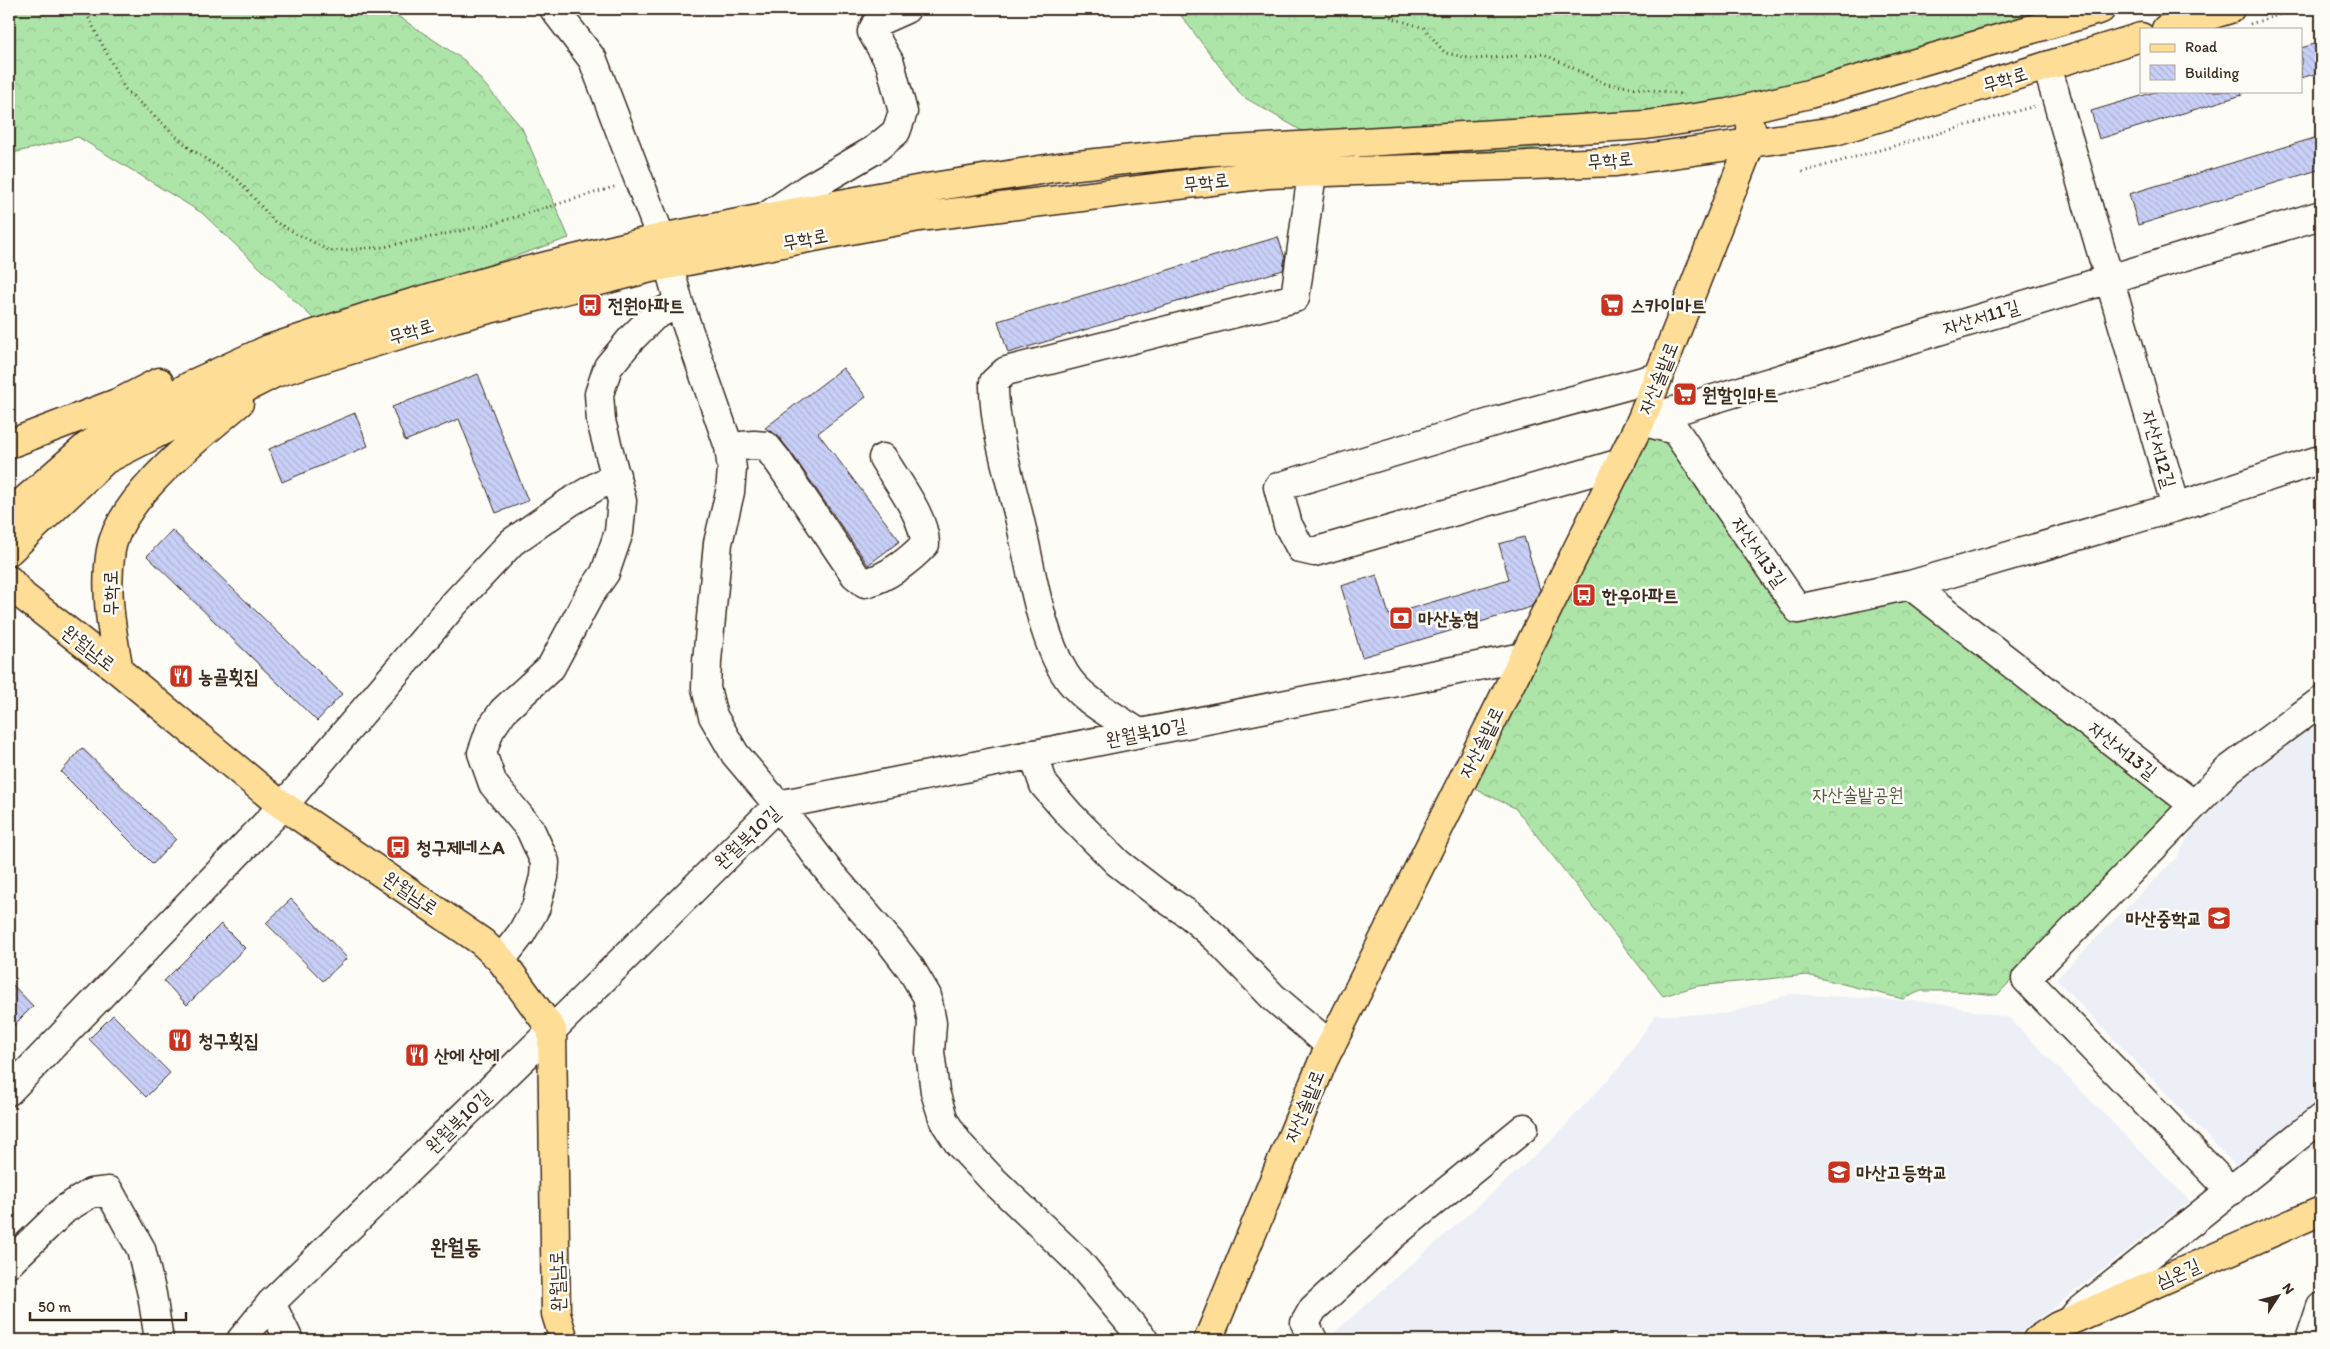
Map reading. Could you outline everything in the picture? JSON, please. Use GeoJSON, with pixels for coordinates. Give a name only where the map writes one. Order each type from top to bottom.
{"type":"FeatureCollection","features":[{"type":"Feature","properties":{"kind":"main road","name":"무학로"},"geometry":{"type":"LineString","coordinates":[[9,514],[86,447],[164,399],[269,349],[385,311],[502,277],[661,238],[1005,175],[1113,160],[1199,152],[1512,135],[1646,125],[1750,108],[1809,94],[2101,9]]}},
{"type":"Feature","properties":{"kind":"main road"},"geometry":{"type":"LineString","coordinates":[[2172,28],[2236,17]]}},
{"type":"Feature","properties":{"kind":"main road","name":"무학로"},"geometry":{"type":"LineString","coordinates":[[9,551],[105,460],[275,372],[454,318],[667,265],[919,217],[1268,174],[1616,162],[1835,131],[2140,37]]}},
{"type":"Feature","properties":{"kind":"main road"},"geometry":{"type":"LineString","coordinates":[[1750,108],[1751,142]]}},
{"type":"Feature","properties":{"kind":"main road","name":"자산솔밭로"},"geometry":{"type":"LineString","coordinates":[[1208,1340],[1331,1046],[1621,463],[1658,377],[1751,142]]}},
{"type":"Feature","properties":{"kind":"main road","name":"무학로"},"geometry":{"type":"LineString","coordinates":[[9,444],[122,401],[191,369],[249,358]]}},
{"type":"Feature","properties":{"kind":"main road","name":"무학로"},"geometry":{"type":"LineString","coordinates":[[119,671],[110,624],[108,587],[111,548],[124,519],[144,488],[275,372]]}},
{"type":"Feature","properties":{"kind":"main road","name":"완월남로"},"geometry":{"type":"LineString","coordinates":[[9,580],[23,596],[119,671],[283,806],[482,942],[501,960],[552,1030],[556,1314],[564,1340]]}},
{"type":"Feature","properties":{"kind":"main road","name":"심온길"},"geometry":{"type":"LineString","coordinates":[[2037,1340],[2065,1323],[2321,1211]]}},
{"type":"Feature","properties":{"kind":"street"},"geometry":{"type":"LineString","coordinates":[[554,9],[593,60],[661,238],[679,303],[729,448],[732,469],[718,543],[710,608],[706,688],[713,716],[735,754],[778,804],[830,873],[901,956],[927,996],[932,1023],[930,1052],[935,1092],[944,1121],[959,1144],[991,1178],[1080,1262],[1144,1340]]}},
{"type":"Feature","properties":{"kind":"street"},"geometry":{"type":"LineString","coordinates":[[764,218],[807,189],[874,150],[896,132],[903,112],[890,63],[872,32],[877,22],[906,9]]}},
{"type":"Feature","properties":{"kind":"street","name":"자산서12길"},"geometry":{"type":"LineString","coordinates":[[2047,66],[2176,507],[2316,461]]}},
{"type":"Feature","properties":{"kind":"street"},"geometry":{"type":"LineString","coordinates":[[1139,733],[1077,690],[1066,675],[1054,652],[1043,616],[1008,469],[994,399],[994,382],[1006,371],[1295,298],[1312,173]]}},
{"type":"Feature","properties":{"kind":"street","name":"자산서11길"},"geometry":{"type":"LineString","coordinates":[[1640,421],[2321,215]]}},
{"type":"Feature","properties":{"kind":"street"},"geometry":{"type":"LineString","coordinates":[[501,960],[521,934],[536,907],[544,877],[545,862],[530,829],[493,784],[482,753],[490,730],[503,711],[550,667],[589,596],[605,573],[618,532],[622,501],[601,421],[599,394],[608,368],[654,316],[679,303]]}},
{"type":"Feature","properties":{"kind":"street"},"geometry":{"type":"LineString","coordinates":[[1621,463],[1314,552],[1301,549],[1288,525],[1278,486],[1411,446],[1658,377]]}},
{"type":"Feature","properties":{"kind":"street","name":"자산서13길"},"geometry":{"type":"LineString","coordinates":[[1640,421],[1675,430],[1798,609],[1910,585],[2176,507]]}},
{"type":"Feature","properties":{"kind":"street"},"geometry":{"type":"LineString","coordinates":[[729,448],[754,444],[766,446],[855,576],[865,583],[876,580],[915,554],[925,544],[925,533],[915,512],[883,458]]}},
{"type":"Feature","properties":{"kind":"street"},"geometry":{"type":"LineString","coordinates":[[9,1090],[283,806],[448,611],[512,542],[570,502],[616,475]]}},
{"type":"Feature","properties":{"kind":"street","name":"자산서13길"},"geometry":{"type":"LineString","coordinates":[[1910,585],[2194,805]]}},
{"type":"Feature","properties":{"kind":"street","name":"완월북10길"},"geometry":{"type":"LineString","coordinates":[[241,1340],[271,1303],[552,1030],[778,804],[1523,657]]}},
{"type":"Feature","properties":{"kind":"street"},"geometry":{"type":"LineString","coordinates":[[2230,1191],[2026,979],[2228,770],[2321,701]]}},
{"type":"Feature","properties":{"kind":"street"},"geometry":{"type":"LineString","coordinates":[[1033,754],[1044,785],[1070,815],[1118,863],[1191,916],[1216,938],[1273,996],[1331,1046]]}},
{"type":"Feature","properties":{"kind":"street"},"geometry":{"type":"LineString","coordinates":[[2065,1323],[2321,1118]]}},
{"type":"Feature","properties":{"kind":"street"},"geometry":{"type":"LineString","coordinates":[[1313,1340],[1305,1323],[1313,1309],[1393,1235],[1524,1128]]}},
{"type":"Feature","properties":{"kind":"street"},"geometry":{"type":"LineString","coordinates":[[9,1263],[65,1209],[91,1192],[109,1191],[141,1249],[152,1294],[159,1340]]}},
{"type":"Feature","properties":{"kind":"street"},"geometry":{"type":"LineString","coordinates":[[271,1303],[289,1340]]}},
{"type":"Feature","properties":{"kind":"street"},"geometry":{"type":"LineString","coordinates":[[2310,1340],[2321,1307]]}},
{"type":"Feature","properties":{"kind":"path"},"geometry":{"type":"LineString","coordinates":[[84,9],[125,89],[189,148],[238,180],[275,222],[330,252],[384,246],[492,224],[638,179]]}},
{"type":"Feature","properties":{"kind":"path"},"geometry":{"type":"LineString","coordinates":[[1384,9],[1392,18],[1424,28],[1445,53],[1474,59],[1544,54],[1606,84],[1690,95]]}},
{"type":"Feature","properties":{"kind":"path"},"geometry":{"type":"LineString","coordinates":[[2236,17],[2297,9]]}},
{"type":"Feature","properties":{"kind":"path"},"geometry":{"type":"LineString","coordinates":[[1802,172],[2057,100]]}},
{"type":"Feature","properties":{"kind":"shaded area","name":"마산중학교"},"geometry":{"type":"Polygon","coordinates":[[[2321,716],[2321,1142],[2256,1187],[2056,979],[2177,857],[2208,799],[2321,716]]]}},
{"type":"Feature","properties":{"kind":"shaded area","name":"마산고등학교"},"geometry":{"type":"Polygon","coordinates":[[[1790,994],[1930,1002],[2009,1018],[2190,1201],[2010,1340],[1330,1340],[1328,1338],[1550,1142],[1618,1069],[1656,1015],[1726,1014],[1790,994]]]}},
{"type":"Feature","properties":{"kind":"green space"},"geometry":{"type":"Polygon","coordinates":[[[9,9],[387,9],[464,60],[522,128],[569,238],[318,323],[202,213],[78,137],[9,154],[9,9]]]}},
{"type":"Feature","properties":{"kind":"green space"},"geometry":{"type":"Polygon","coordinates":[[[1176,9],[2075,9],[1616,137],[1463,158],[1333,149],[1242,96],[1176,9]]]}},
{"type":"Feature","properties":{"kind":"green space","name":"자산솔밭공원"},"geometry":{"type":"Polygon","coordinates":[[[1649,430],[1671,436],[1795,616],[1904,593],[2182,808],[1997,995],[1956,991],[1921,991],[1903,999],[1807,975],[1697,986],[1663,996],[1515,808],[1471,787],[1649,430]]]}},
{"type":"Feature","properties":{"kind":"building"},"geometry":{"type":"Polygon","coordinates":[[[2321,42],[2321,72],[2302,78],[2302,48],[2321,42]]]}},
{"type":"Feature","properties":{"kind":"building"},"geometry":{"type":"Polygon","coordinates":[[[2155,92],[2241,92],[2242,95],[2099,139],[2091,111],[2155,92]]]}},
{"type":"Feature","properties":{"kind":"building"},"geometry":{"type":"Polygon","coordinates":[[[2321,136],[2321,169],[2138,225],[2129,194],[2321,136]]]}},
{"type":"Feature","properties":{"kind":"building"},"geometry":{"type":"Polygon","coordinates":[[[1278,237],[1285,258],[1283,270],[1008,353],[998,321],[1278,237]]]}},
{"type":"Feature","properties":{"kind":"building"},"geometry":{"type":"Polygon","coordinates":[[[843,368],[866,397],[818,433],[900,541],[868,565],[790,451],[778,436],[765,428],[843,368]]]}},
{"type":"Feature","properties":{"kind":"building"},"geometry":{"type":"Polygon","coordinates":[[[478,374],[528,501],[496,513],[459,419],[405,441],[392,407],[478,374]]]}},
{"type":"Feature","properties":{"kind":"building"},"geometry":{"type":"Polygon","coordinates":[[[355,413],[368,446],[282,482],[269,449],[355,413]]]}},
{"type":"Feature","properties":{"kind":"building"},"geometry":{"type":"Polygon","coordinates":[[[172,530],[342,694],[317,721],[147,556],[172,530]]]}},
{"type":"Feature","properties":{"kind":"building"},"geometry":{"type":"Polygon","coordinates":[[[1524,537],[1540,590],[1531,607],[1362,657],[1341,586],[1377,575],[1389,615],[1509,579],[1499,544],[1524,537]]]}},
{"type":"Feature","properties":{"kind":"building"},"geometry":{"type":"Polygon","coordinates":[[[82,748],[176,839],[153,864],[61,772],[82,748]]]}},
{"type":"Feature","properties":{"kind":"building"},"geometry":{"type":"Polygon","coordinates":[[[291,899],[347,958],[323,981],[266,923],[291,899]]]}},
{"type":"Feature","properties":{"kind":"building"},"geometry":{"type":"Polygon","coordinates":[[[221,924],[245,948],[187,1005],[164,981],[221,924]]]}},
{"type":"Feature","properties":{"kind":"building"},"geometry":{"type":"Polygon","coordinates":[[[9,981],[33,1006],[9,1030],[9,981]]]}},
{"type":"Feature","properties":{"kind":"building"},"geometry":{"type":"Polygon","coordinates":[[[113,1015],[170,1073],[146,1097],[89,1039],[113,1015]]]}},
{"type":"Feature","properties":{"kind":"place","name":"전원아파트"},"geometry":{"type":"Point","coordinates":[590,305]}},
{"type":"Feature","properties":{"kind":"place","name":"스카이마트"},"geometry":{"type":"Point","coordinates":[1612,305]}},
{"type":"Feature","properties":{"kind":"place","name":"원할인마트"},"geometry":{"type":"Point","coordinates":[1685,394]}},
{"type":"Feature","properties":{"kind":"place","name":"한우아파트"},"geometry":{"type":"Point","coordinates":[1584,595]}},
{"type":"Feature","properties":{"kind":"place","name":"마산농협"},"geometry":{"type":"Point","coordinates":[1401,618]}},
{"type":"Feature","properties":{"kind":"place","name":"농골횟집"},"geometry":{"type":"Point","coordinates":[181,676]}},
{"type":"Feature","properties":{"kind":"place","name":"청구제네스A"},"geometry":{"type":"Point","coordinates":[398,847]}},
{"type":"Feature","properties":{"kind":"place","name":"마산중학교"},"geometry":{"type":"Point","coordinates":[2219,918]}},
{"type":"Feature","properties":{"kind":"place","name":"청구횟집"},"geometry":{"type":"Point","coordinates":[180,1040]}},
{"type":"Feature","properties":{"kind":"place","name":"산에 산에"},"geometry":{"type":"Point","coordinates":[417,1055]}},
{"type":"Feature","properties":{"kind":"place","name":"마산고등학교"},"geometry":{"type":"Point","coordinates":[1839,1172]}},
{"type":"Feature","properties":{"kind":"district","name":"완월동"},"geometry":{"type":"Point","coordinates":[456,1246]}}]}
